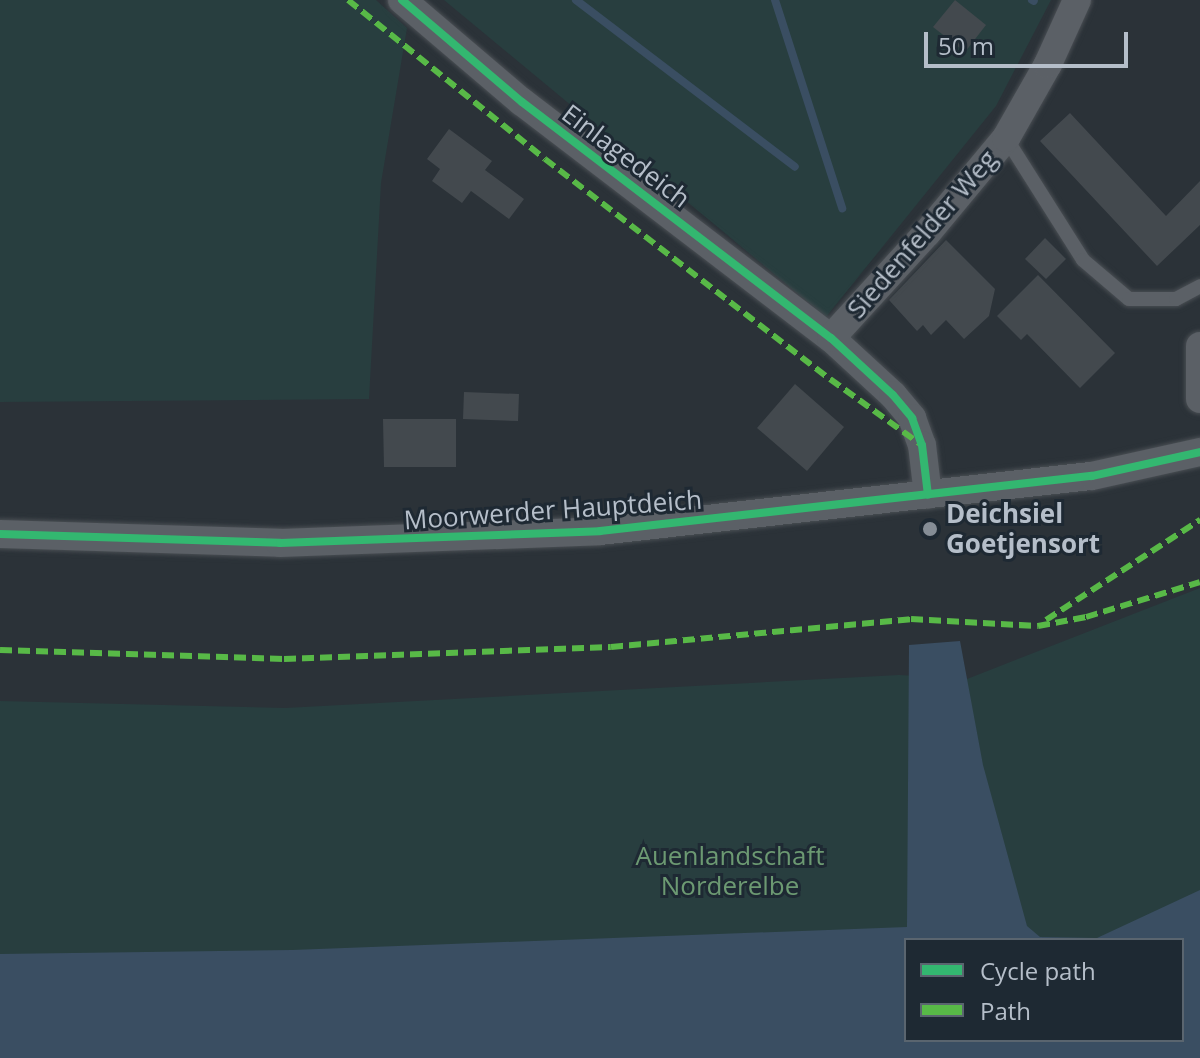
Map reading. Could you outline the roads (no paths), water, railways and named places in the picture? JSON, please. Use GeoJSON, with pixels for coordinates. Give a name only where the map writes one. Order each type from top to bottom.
{"type":"FeatureCollection","features":[{"type":"Feature","properties":{"kind":"street","name":"Einlagedeich"},"geometry":{"type":"LineString","coordinates":[[402,0],[522,102],[831,338]]}},
{"type":"Feature","properties":{"kind":"street","name":"Siedenfelder Weg"},"geometry":{"type":"LineString","coordinates":[[928,495],[922,445],[912,418],[831,338],[937,222],[1006,138],[1048,64],[1077,0]]}},
{"type":"Feature","properties":{"kind":"street"},"geometry":{"type":"LineString","coordinates":[[1200,346],[1200,399]]}},
{"type":"Feature","properties":{"kind":"street","name":"Moorwerder Hauptdeich"},"geometry":{"type":"LineString","coordinates":[[0,534],[280,543],[600,531],[1092,476],[1200,452]]}},
{"type":"Feature","properties":{"kind":"lane"},"geometry":{"type":"LineString","coordinates":[[1006,138],[1083,260],[1129,299],[1176,299],[1200,286]]}},
{"type":"Feature","properties":{"kind":"water"},"geometry":{"type":"Polygon","coordinates":[[[960,641],[983,765],[1027,926],[1040,937],[1097,938],[1200,890],[1200,1058],[0,1058],[0,954],[292,950],[907,927],[909,645],[960,641]]]}},
{"type":"Feature","properties":{"kind":"waterway"},"geometry":{"type":"LineString","coordinates":[[576,0],[795,167]]}},
{"type":"Feature","properties":{"kind":"waterway"},"geometry":{"type":"LineString","coordinates":[[775,0],[842,208]]}},
{"type":"Feature","properties":{"kind":"place","name":"Deichsiel Goetjensort"},"geometry":{"type":"Point","coordinates":[930,529]}},
{"type":"Feature","properties":{"kind":"park label","name":"Auenlandschaft Norderelbe"},"geometry":{"type":"Point","coordinates":[730,871]}}]}
